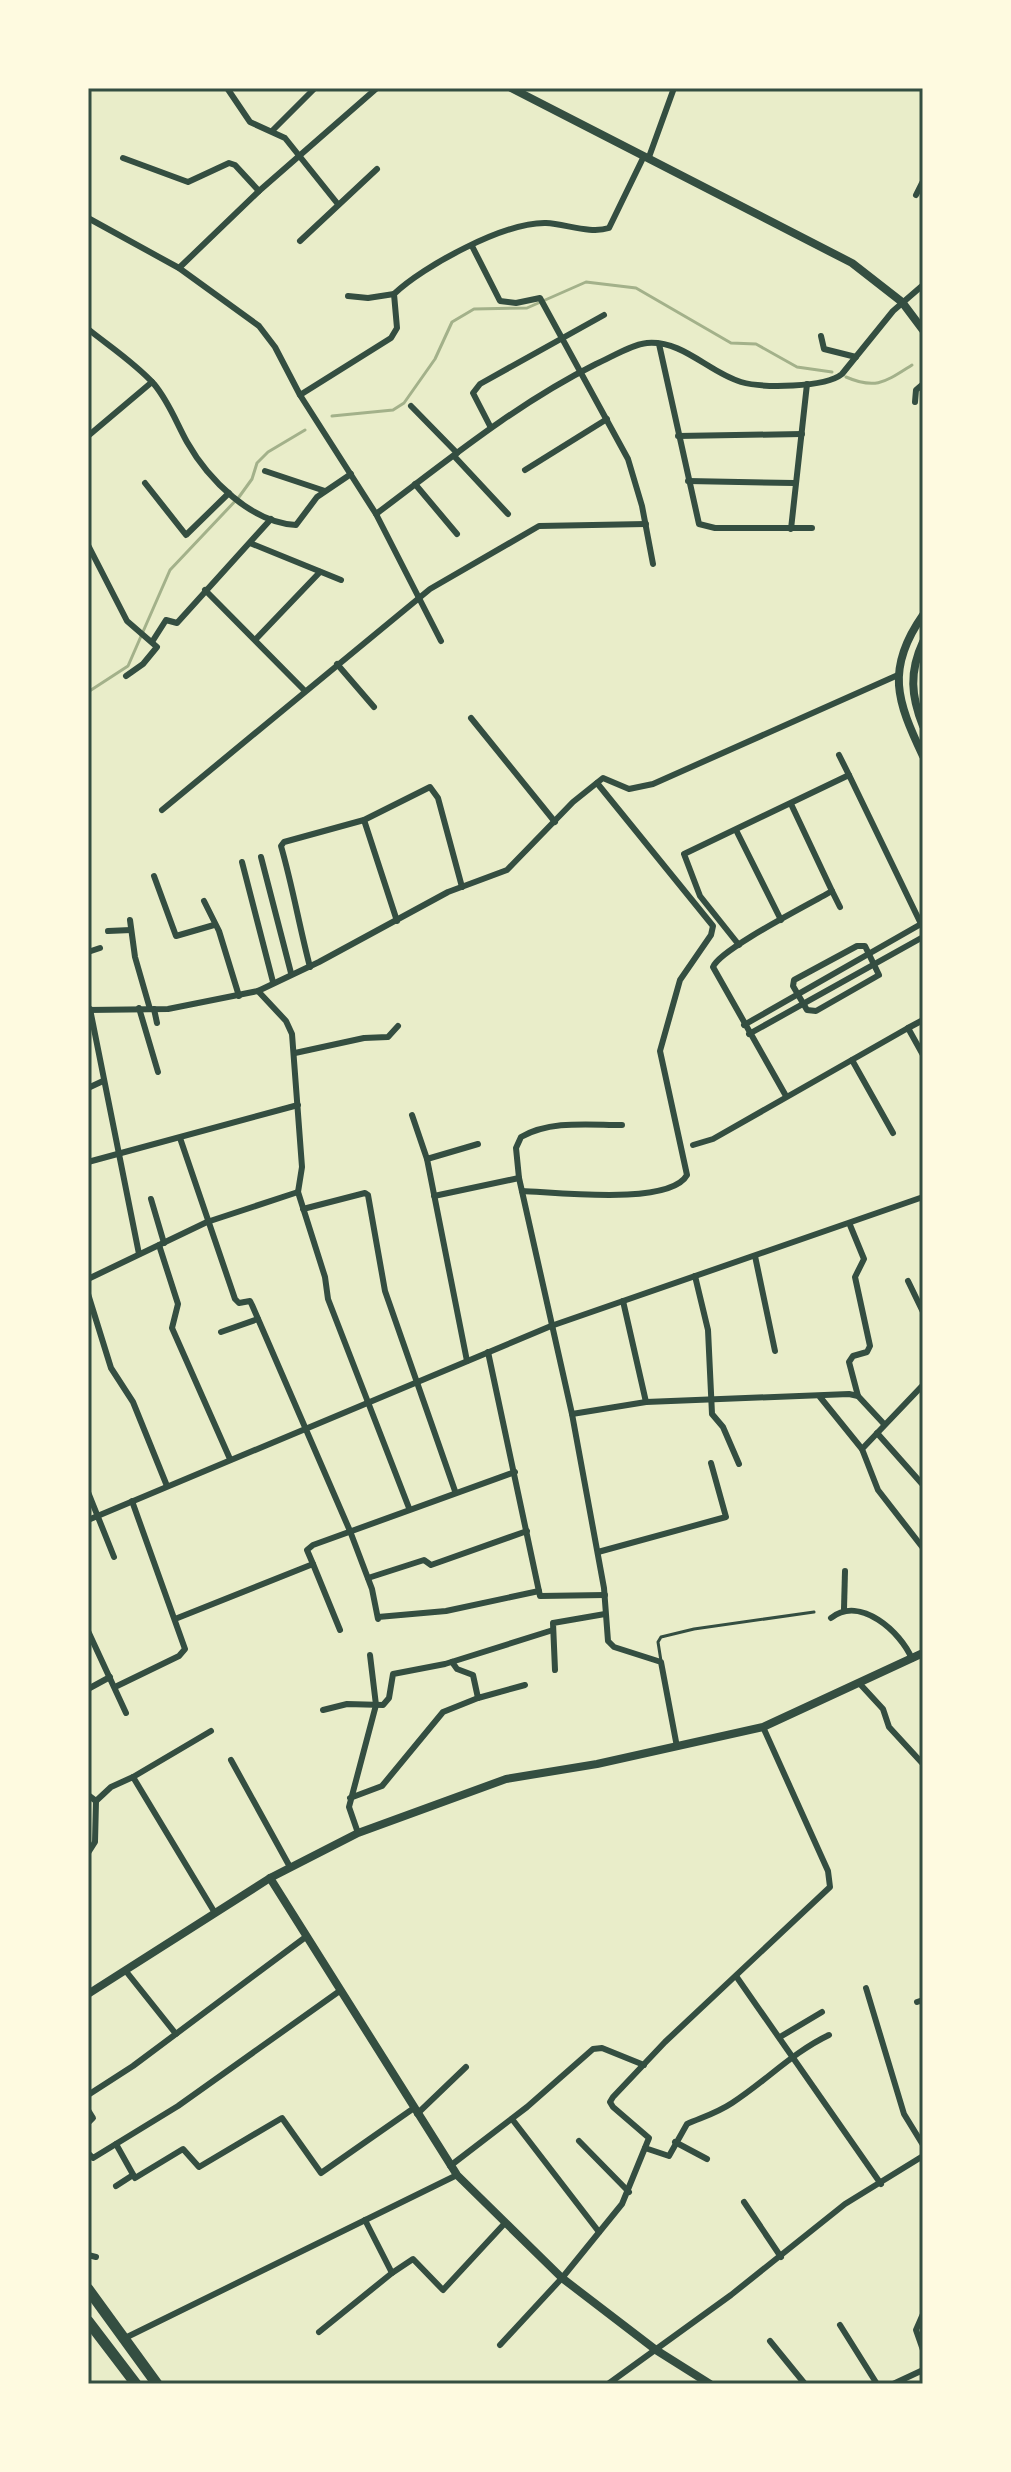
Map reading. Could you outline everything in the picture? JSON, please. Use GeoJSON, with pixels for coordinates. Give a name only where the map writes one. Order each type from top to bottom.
{"type":"FeatureCollection","features":[{"type":"Feature","properties":{"kind":"highway"},"geometry":{"type":"LineString","coordinates":[[88,2289],[157,2384]]}},
{"type":"Feature","properties":{"kind":"highway"},"geometry":{"type":"LineString","coordinates":[[88,2321],[136,2384]]}},
{"type":"Feature","properties":{"kind":"street"},"geometry":{"type":"LineString","coordinates":[[227,88],[250,122],[285,138],[337,203]]}},
{"type":"Feature","properties":{"kind":"street"},"geometry":{"type":"LineString","coordinates":[[273,130],[315,88]]}},
{"type":"Feature","properties":{"kind":"street"},"geometry":{"type":"LineString","coordinates":[[179,268],[259,191],[377,88]]}},
{"type":"Feature","properties":{"kind":"street"},"geometry":{"type":"LineString","coordinates":[[511,88],[852,263],[902,302],[923,330]]}},
{"type":"Feature","properties":{"kind":"street"},"geometry":{"type":"LineString","coordinates":[[348,296],[394,296],[420,274],[472,246],[544,223],[609,228],[646,157],[674,88]]}},
{"type":"Feature","properties":{"kind":"street"},"geometry":{"type":"LineString","coordinates":[[123,158],[188,182],[229,163],[235,165],[259,191]]}},
{"type":"Feature","properties":{"kind":"street"},"geometry":{"type":"LineString","coordinates":[[300,241],[337,203],[377,169]]}},
{"type":"Feature","properties":{"kind":"street"},"geometry":{"type":"LineString","coordinates":[[916,195],[923,181]]}},
{"type":"Feature","properties":{"kind":"street"},"geometry":{"type":"LineString","coordinates":[[88,218],[179,268],[259,326],[275,347],[300,395],[376,514],[441,641]]}},
{"type":"Feature","properties":{"kind":"street"},"geometry":{"type":"LineString","coordinates":[[472,246],[500,301],[516,303],[540,298],[582,371],[628,459],[646,524],[653,564]]}},
{"type":"Feature","properties":{"kind":"street"},"geometry":{"type":"LineString","coordinates":[[376,514],[490,426],[536,396],[635,346],[659,344],[674,347],[742,382],[807,384],[836,378],[902,302],[923,285]]}},
{"type":"Feature","properties":{"kind":"street"},"geometry":{"type":"LineString","coordinates":[[300,395],[391,338],[397,328],[394,296]]}},
{"type":"Feature","properties":{"kind":"street"},"geometry":{"type":"LineString","coordinates":[[490,426],[474,399],[475,389],[604,315]]}},
{"type":"Feature","properties":{"kind":"street"},"geometry":{"type":"LineString","coordinates":[[88,329],[152,382],[174,413],[188,445],[218,483],[243,504],[271,519],[298,524],[325,491],[351,474]]}},
{"type":"Feature","properties":{"kind":"street"},"geometry":{"type":"LineString","coordinates":[[821,336],[824,349],[856,357]]}},
{"type":"Feature","properties":{"kind":"street"},"geometry":{"type":"LineString","coordinates":[[659,344],[696,519],[704,527],[812,528]]}},
{"type":"Feature","properties":{"kind":"street"},"geometry":{"type":"LineString","coordinates":[[88,436],[152,382]]}},
{"type":"Feature","properties":{"kind":"street"},"geometry":{"type":"LineString","coordinates":[[791,529],[807,384]]}},
{"type":"Feature","properties":{"kind":"street"},"geometry":{"type":"LineString","coordinates":[[915,402],[914,393],[923,384]]}},
{"type":"Feature","properties":{"kind":"street"},"geometry":{"type":"LineString","coordinates":[[411,406],[508,514]]}},
{"type":"Feature","properties":{"kind":"street"},"geometry":{"type":"LineString","coordinates":[[525,470],[607,419]]}},
{"type":"Feature","properties":{"kind":"street"},"geometry":{"type":"LineString","coordinates":[[678,436],[802,434]]}},
{"type":"Feature","properties":{"kind":"street"},"geometry":{"type":"LineString","coordinates":[[265,471],[325,491]]}},
{"type":"Feature","properties":{"kind":"street"},"geometry":{"type":"LineString","coordinates":[[688,481],[794,483]]}},
{"type":"Feature","properties":{"kind":"street"},"geometry":{"type":"LineString","coordinates":[[145,483],[186,535],[230,494]]}},
{"type":"Feature","properties":{"kind":"street"},"geometry":{"type":"LineString","coordinates":[[415,484],[457,534]]}},
{"type":"Feature","properties":{"kind":"street"},"geometry":{"type":"LineString","coordinates":[[126,676],[143,664],[166,619],[177,624],[271,519]]}},
{"type":"Feature","properties":{"kind":"street"},"geometry":{"type":"LineString","coordinates":[[162,810],[417,599],[539,526],[646,524]]}},
{"type":"Feature","properties":{"kind":"street"},"geometry":{"type":"LineString","coordinates":[[250,543],[341,580]]}},
{"type":"Feature","properties":{"kind":"street"},"geometry":{"type":"LineString","coordinates":[[88,545],[118,606],[138,632],[153,644]]}},
{"type":"Feature","properties":{"kind":"street"},"geometry":{"type":"LineString","coordinates":[[256,639],[320,572]]}},
{"type":"Feature","properties":{"kind":"street"},"geometry":{"type":"LineString","coordinates":[[205,590],[304,690]]}},
{"type":"Feature","properties":{"kind":"street"},"geometry":{"type":"LineString","coordinates":[[921,620],[901,656],[898,675],[902,709],[923,756]]}},
{"type":"Feature","properties":{"kind":"street"},"geometry":{"type":"LineString","coordinates":[[923,642],[912,680],[915,706],[923,726]]}},
{"type":"Feature","properties":{"kind":"street"},"geometry":{"type":"LineString","coordinates":[[337,664],[374,707]]}},
{"type":"Feature","properties":{"kind":"street"},"geometry":{"type":"LineString","coordinates":[[139,1254],[116,1155],[89,1010],[152,1009],[258,991],[462,887],[507,870],[555,822],[607,777],[629,789],[653,784],[898,675]]}},
{"type":"Feature","properties":{"kind":"street"},"geometry":{"type":"LineString","coordinates":[[471,718],[555,822]]}},
{"type":"Feature","properties":{"kind":"street"},"geometry":{"type":"LineString","coordinates":[[744,1025],[922,925],[839,755]]}},
{"type":"Feature","properties":{"kind":"street"},"geometry":{"type":"LineString","coordinates":[[739,945],[700,896],[683,859],[688,851],[849,775]]}},
{"type":"Feature","properties":{"kind":"street"},"geometry":{"type":"LineString","coordinates":[[522,1191],[639,1195],[680,1183],[687,1175],[660,1051],[680,980],[711,935],[713,926],[597,783]]}},
{"type":"Feature","properties":{"kind":"street"},"geometry":{"type":"LineString","coordinates":[[310,967],[281,845],[364,820],[424,789],[433,789],[462,887]]}},
{"type":"Feature","properties":{"kind":"street"},"geometry":{"type":"LineString","coordinates":[[791,804],[840,907]]}},
{"type":"Feature","properties":{"kind":"street"},"geometry":{"type":"LineString","coordinates":[[364,820],[397,921]]}},
{"type":"Feature","properties":{"kind":"street"},"geometry":{"type":"LineString","coordinates":[[736,830],[781,920]]}},
{"type":"Feature","properties":{"kind":"street"},"geometry":{"type":"LineString","coordinates":[[261,857],[291,973]]}},
{"type":"Feature","properties":{"kind":"street"},"geometry":{"type":"LineString","coordinates":[[242,862],[273,982]]}},
{"type":"Feature","properties":{"kind":"street"},"geometry":{"type":"LineString","coordinates":[[154,876],[176,936],[214,925]]}},
{"type":"Feature","properties":{"kind":"street"},"geometry":{"type":"LineString","coordinates":[[786,1096],[713,967],[717,959],[832,891]]}},
{"type":"Feature","properties":{"kind":"street"},"geometry":{"type":"LineString","coordinates":[[204,901],[219,931],[239,996]]}},
{"type":"Feature","properties":{"kind":"street"},"geometry":{"type":"LineString","coordinates":[[130,920],[157,1023]]}},
{"type":"Feature","properties":{"kind":"street"},"geometry":{"type":"LineString","coordinates":[[108,931],[131,930]]}},
{"type":"Feature","properties":{"kind":"street"},"geometry":{"type":"LineString","coordinates":[[749,1034],[923,937]]}},
{"type":"Feature","properties":{"kind":"street"},"geometry":{"type":"LineString","coordinates":[[863,945],[869,953],[879,973],[875,978],[816,1011],[809,1011],[798,994],[794,980],[857,946],[863,945]]}},
{"type":"Feature","properties":{"kind":"street"},"geometry":{"type":"LineString","coordinates":[[88,952],[100,948]]}},
{"type":"Feature","properties":{"kind":"street"},"geometry":{"type":"LineString","coordinates":[[839,970],[845,979]]}},
{"type":"Feature","properties":{"kind":"street"},"geometry":{"type":"LineString","coordinates":[[258,991],[290,1026],[295,1053],[302,1167],[298,1192],[325,1277],[328,1299],[409,1508]]}},
{"type":"Feature","properties":{"kind":"street"},"geometry":{"type":"LineString","coordinates":[[139,1008],[158,1072]]}},
{"type":"Feature","properties":{"kind":"street"},"geometry":{"type":"LineString","coordinates":[[693,1145],[713,1139],[923,1020]]}},
{"type":"Feature","properties":{"kind":"street"},"geometry":{"type":"LineString","coordinates":[[295,1053],[364,1038],[388,1037],[398,1026]]}},
{"type":"Feature","properties":{"kind":"street"},"geometry":{"type":"LineString","coordinates":[[908,1028],[923,1055]]}},
{"type":"Feature","properties":{"kind":"street"},"geometry":{"type":"LineString","coordinates":[[852,1060],[893,1133]]}},
{"type":"Feature","properties":{"kind":"street"},"geometry":{"type":"LineString","coordinates":[[88,1088],[103,1081]]}},
{"type":"Feature","properties":{"kind":"street"},"geometry":{"type":"LineString","coordinates":[[88,1162],[298,1105]]}},
{"type":"Feature","properties":{"kind":"street"},"geometry":{"type":"LineString","coordinates":[[412,1115],[427,1159],[467,1361]]}},
{"type":"Feature","properties":{"kind":"street"},"geometry":{"type":"LineString","coordinates":[[622,1125],[562,1125],[526,1134],[517,1144],[519,1178],[572,1414],[598,1552],[611,1644],[661,1662],[677,1747]]}},
{"type":"Feature","properties":{"kind":"street"},"geometry":{"type":"LineString","coordinates":[[180,1138],[235,1299],[239,1303],[250,1301],[350,1531],[372,1589],[378,1618],[446,1611],[539,1591]]}},
{"type":"Feature","properties":{"kind":"street"},"geometry":{"type":"LineString","coordinates":[[427,1159],[478,1144]]}},
{"type":"Feature","properties":{"kind":"street"},"geometry":{"type":"LineString","coordinates":[[434,1196],[519,1178]]}},
{"type":"Feature","properties":{"kind":"street"},"geometry":{"type":"LineString","coordinates":[[88,1279],[207,1222],[298,1192]]}},
{"type":"Feature","properties":{"kind":"street"},"geometry":{"type":"LineString","coordinates":[[303,1209],[365,1193],[372,1209],[382,1280],[455,1491]]}},
{"type":"Feature","properties":{"kind":"street"},"geometry":{"type":"LineString","coordinates":[[88,1520],[551,1326],[850,1225],[923,1197]]}},
{"type":"Feature","properties":{"kind":"street"},"geometry":{"type":"LineString","coordinates":[[151,1199],[178,1304],[172,1328],[230,1459]]}},
{"type":"Feature","properties":{"kind":"street"},"geometry":{"type":"LineString","coordinates":[[850,1225],[864,1259],[855,1277],[870,1346],[867,1352],[853,1356],[849,1362],[858,1396],[884,1424]]}},
{"type":"Feature","properties":{"kind":"street"},"geometry":{"type":"LineString","coordinates":[[755,1256],[775,1351]]}},
{"type":"Feature","properties":{"kind":"street"},"geometry":{"type":"LineString","coordinates":[[695,1276],[708,1330],[713,1418],[723,1427],[739,1464]]}},
{"type":"Feature","properties":{"kind":"street"},"geometry":{"type":"LineString","coordinates":[[908,1281],[923,1312]]}},
{"type":"Feature","properties":{"kind":"street"},"geometry":{"type":"LineString","coordinates":[[88,1294],[111,1368],[133,1402],[167,1486]]}},
{"type":"Feature","properties":{"kind":"street"},"geometry":{"type":"LineString","coordinates":[[623,1301],[646,1402]]}},
{"type":"Feature","properties":{"kind":"street"},"geometry":{"type":"LineString","coordinates":[[221,1332],[258,1319]]}},
{"type":"Feature","properties":{"kind":"street"},"geometry":{"type":"LineString","coordinates":[[488,1352],[539,1591],[545,1599],[605,1595]]}},
{"type":"Feature","properties":{"kind":"street"},"geometry":{"type":"LineString","coordinates":[[862,1449],[923,1385]]}},
{"type":"Feature","properties":{"kind":"street"},"geometry":{"type":"LineString","coordinates":[[572,1414],[646,1402],[858,1396]]}},
{"type":"Feature","properties":{"kind":"street"},"geometry":{"type":"LineString","coordinates":[[820,1397],[862,1449],[876,1486],[923,1548]]}},
{"type":"Feature","properties":{"kind":"street"},"geometry":{"type":"LineString","coordinates":[[877,1433],[923,1485]]}},
{"type":"Feature","properties":{"kind":"street"},"geometry":{"type":"LineString","coordinates":[[598,1552],[726,1517],[711,1463]]}},
{"type":"Feature","properties":{"kind":"street"},"geometry":{"type":"LineString","coordinates":[[340,1630],[307,1550],[310,1546],[455,1491],[515,1472]]}},
{"type":"Feature","properties":{"kind":"street"},"geometry":{"type":"LineString","coordinates":[[88,1492],[114,1557]]}},
{"type":"Feature","properties":{"kind":"street"},"geometry":{"type":"LineString","coordinates":[[115,1687],[185,1651],[132,1501]]}},
{"type":"Feature","properties":{"kind":"street"},"geometry":{"type":"LineString","coordinates":[[368,1578],[424,1560],[433,1565],[527,1531]]}},
{"type":"Feature","properties":{"kind":"street"},"geometry":{"type":"LineString","coordinates":[[175,1619],[313,1564]]}},
{"type":"Feature","properties":{"kind":"street"},"geometry":{"type":"LineString","coordinates":[[844,1609],[845,1571]]}},
{"type":"Feature","properties":{"kind":"street"},"geometry":{"type":"LineString","coordinates":[[831,1618],[844,1609]]}},
{"type":"Feature","properties":{"kind":"street"},"geometry":{"type":"LineString","coordinates":[[844,1609],[878,1620],[907,1647],[912,1659]]}},
{"type":"Feature","properties":{"kind":"street"},"geometry":{"type":"LineString","coordinates":[[555,1670],[552,1625],[561,1620],[605,1614]]}},
{"type":"Feature","properties":{"kind":"street"},"geometry":{"type":"LineString","coordinates":[[323,1710],[347,1704],[386,1703],[393,1674],[452,1662],[553,1630]]}},
{"type":"Feature","properties":{"kind":"street"},"geometry":{"type":"LineString","coordinates":[[88,1631],[126,1713]]}},
{"type":"Feature","properties":{"kind":"street"},"geometry":{"type":"LineString","coordinates":[[88,1656],[98,1651]]}},
{"type":"Feature","properties":{"kind":"street"},"geometry":{"type":"LineString","coordinates":[[88,1994],[270,1878],[358,1833],[506,1779],[677,1747],[763,1727],[923,1653]]}},
{"type":"Feature","properties":{"kind":"street"},"geometry":{"type":"LineString","coordinates":[[358,1833],[350,1813],[350,1798],[376,1705],[370,1655]]}},
{"type":"Feature","properties":{"kind":"street"},"geometry":{"type":"LineString","coordinates":[[452,1662],[457,1669],[473,1675],[478,1698]]}},
{"type":"Feature","properties":{"kind":"street"},"geometry":{"type":"LineString","coordinates":[[88,1689],[110,1677]]}},
{"type":"Feature","properties":{"kind":"street"},"geometry":{"type":"LineString","coordinates":[[860,1684],[881,1706],[889,1727],[923,1764]]}},
{"type":"Feature","properties":{"kind":"street"},"geometry":{"type":"LineString","coordinates":[[350,1798],[382,1786],[443,1712],[525,1685]]}},
{"type":"Feature","properties":{"kind":"street"},"geometry":{"type":"LineString","coordinates":[[500,2345],[562,2278],[629,2192],[649,2138],[610,2102],[644,2065],[830,1887],[828,1871],[763,1727]]}},
{"type":"Feature","properties":{"kind":"street"},"geometry":{"type":"LineString","coordinates":[[88,1853],[95,1842],[96,1801],[111,1787],[211,1731]]}},
{"type":"Feature","properties":{"kind":"street"},"geometry":{"type":"LineString","coordinates":[[231,1760],[290,1867]]}},
{"type":"Feature","properties":{"kind":"street"},"geometry":{"type":"LineString","coordinates":[[133,1777],[215,1913]]}},
{"type":"Feature","properties":{"kind":"street"},"geometry":{"type":"LineString","coordinates":[[88,1795],[96,1801]]}},
{"type":"Feature","properties":{"kind":"street"},"geometry":{"type":"LineString","coordinates":[[270,1878],[457,2175],[562,2278],[656,2350],[710,2384]]}},
{"type":"Feature","properties":{"kind":"street"},"geometry":{"type":"LineString","coordinates":[[88,2095],[307,1936]]}},
{"type":"Feature","properties":{"kind":"street"},"geometry":{"type":"LineString","coordinates":[[125,1970],[176,2034]]}},
{"type":"Feature","properties":{"kind":"street"},"geometry":{"type":"LineString","coordinates":[[736,1976],[881,2184]]}},
{"type":"Feature","properties":{"kind":"street"},"geometry":{"type":"LineString","coordinates":[[866,1988],[904,2114],[923,2145]]}},
{"type":"Feature","properties":{"kind":"street"},"geometry":{"type":"LineString","coordinates":[[88,2153],[93,2158],[202,2089],[341,1990]]}},
{"type":"Feature","properties":{"kind":"street"},"geometry":{"type":"LineString","coordinates":[[780,2037],[822,2012]]}},
{"type":"Feature","properties":{"kind":"street"},"geometry":{"type":"LineString","coordinates":[[645,2148],[667,2157],[687,2124],[709,2117],[735,2101],[794,2056],[829,2035]]}},
{"type":"Feature","properties":{"kind":"street"},"geometry":{"type":"LineString","coordinates":[[450,2166],[512,2119],[593,2049],[602,2048],[644,2065]]}},
{"type":"Feature","properties":{"kind":"street"},"geometry":{"type":"LineString","coordinates":[[116,2144],[135,2178],[183,2149],[199,2167],[282,2118],[321,2173],[416,2111],[466,2067]]}},
{"type":"Feature","properties":{"kind":"street"},"geometry":{"type":"LineString","coordinates":[[88,2110],[93,2118],[88,2123]]}},
{"type":"Feature","properties":{"kind":"street"},"geometry":{"type":"LineString","coordinates":[[512,2119],[599,2232]]}},
{"type":"Feature","properties":{"kind":"street"},"geometry":{"type":"LineString","coordinates":[[579,2141],[629,2192]]}},
{"type":"Feature","properties":{"kind":"street"},"geometry":{"type":"LineString","coordinates":[[675,2142],[707,2159]]}},
{"type":"Feature","properties":{"kind":"street"},"geometry":{"type":"LineString","coordinates":[[608,2384],[781,2257],[845,2204],[923,2156]]}},
{"type":"Feature","properties":{"kind":"street"},"geometry":{"type":"LineString","coordinates":[[116,2186],[133,2175]]}},
{"type":"Feature","properties":{"kind":"street"},"geometry":{"type":"LineString","coordinates":[[123,2339],[457,2175]]}},
{"type":"Feature","properties":{"kind":"street"},"geometry":{"type":"LineString","coordinates":[[744,2202],[781,2257]]}},
{"type":"Feature","properties":{"kind":"street"},"geometry":{"type":"LineString","coordinates":[[365,2220],[392,2273]]}},
{"type":"Feature","properties":{"kind":"street"},"geometry":{"type":"LineString","coordinates":[[319,2332],[413,2259],[443,2290],[505,2223]]}},
{"type":"Feature","properties":{"kind":"street"},"geometry":{"type":"LineString","coordinates":[[88,2255],[96,2257]]}},
{"type":"Feature","properties":{"kind":"street"},"geometry":{"type":"LineString","coordinates":[[923,2314],[916,2330],[923,2350]]}},
{"type":"Feature","properties":{"kind":"street"},"geometry":{"type":"LineString","coordinates":[[840,2325],[877,2384]]}},
{"type":"Feature","properties":{"kind":"street"},"geometry":{"type":"LineString","coordinates":[[770,2341],[805,2384]]}},
{"type":"Feature","properties":{"kind":"street"},"geometry":{"type":"LineString","coordinates":[[893,2384],[923,2370]]}},
{"type":"Feature","properties":{"kind":"lane"},"geometry":{"type":"LineString","coordinates":[[661,1662],[658,1642],[661,1637],[694,1629],[814,1612]]}},
{"type":"Feature","properties":{"kind":"waterway"},"geometry":{"type":"LineString","coordinates":[[332,416],[393,410],[404,403],[435,359],[452,322],[474,309],[527,308],[586,282],[636,288],[731,343],[756,344],[797,367],[832,372]]}},
{"type":"Feature","properties":{"kind":"waterway"},"geometry":{"type":"LineString","coordinates":[[846,377],[865,383],[880,382],[912,365]]}},
{"type":"Feature","properties":{"kind":"waterway"},"geometry":{"type":"LineString","coordinates":[[88,692],[128,666],[170,570],[239,497],[252,479],[257,463],[268,452],[305,430]]}}]}
